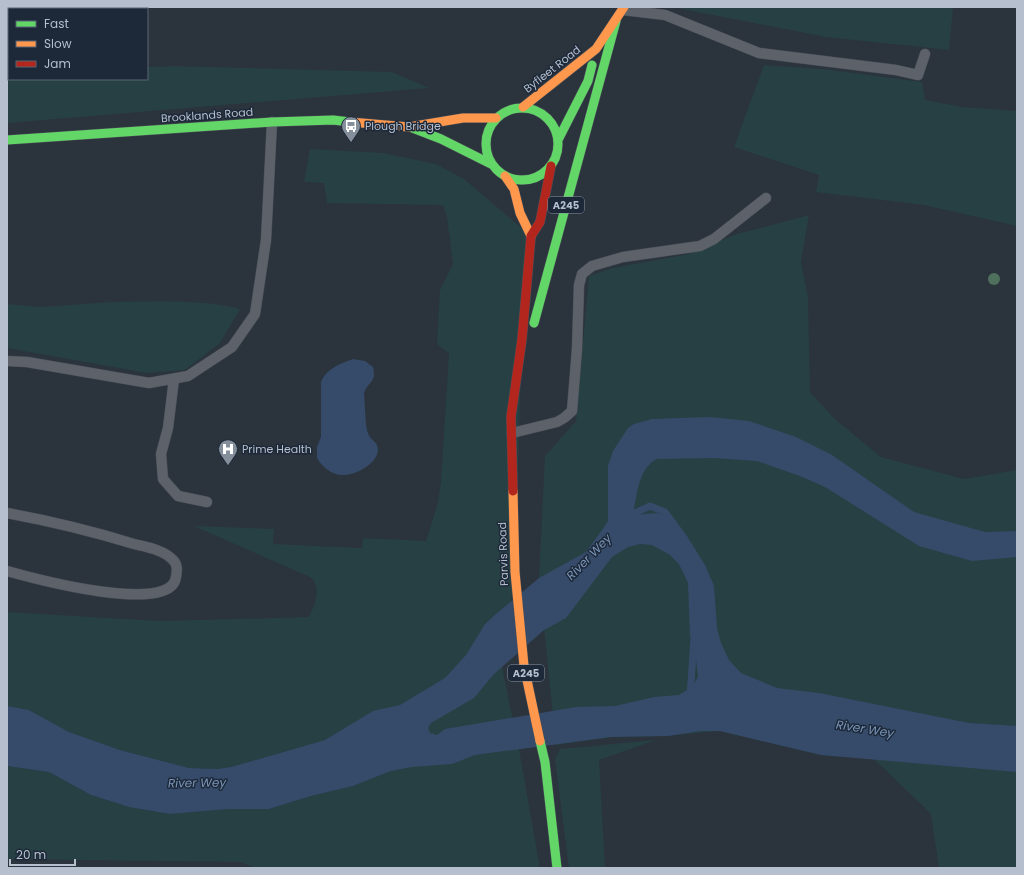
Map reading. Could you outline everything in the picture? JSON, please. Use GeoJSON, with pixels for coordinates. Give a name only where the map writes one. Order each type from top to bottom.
{"type":"FeatureCollection","features":[{"type":"Feature","properties":{"kind":"main road","name":"Byfleet Road"},"geometry":{"type":"LineString","coordinates":[[523,107],[569,72],[596,49],[616,21],[623,8]]}},
{"type":"Feature","properties":{"kind":"main road","name":"A245"},"geometry":{"type":"LineString","coordinates":[[515,390],[616,21]]}},
{"type":"Feature","properties":{"kind":"main road","name":"Byfleet Road"},"geometry":{"type":"LineString","coordinates":[[558,140],[588,81],[596,49]]}},
{"type":"Feature","properties":{"kind":"main road"},"geometry":{"type":"LineString","coordinates":[[491,164],[486,154],[485,145],[490,126],[496,118],[513,108],[523,107],[533,109],[542,114],[550,121],[556,130],[558,140],[557,154],[551,166],[542,175],[530,180],[517,180],[505,176]]}},
{"type":"Feature","properties":{"kind":"main road"},"geometry":{"type":"LineString","coordinates":[[408,127],[464,118],[496,118]]}},
{"type":"Feature","properties":{"kind":"main road","name":"Brooklands Road"},"geometry":{"type":"LineString","coordinates":[[7,140],[272,122],[333,120],[408,127]]}},
{"type":"Feature","properties":{"kind":"main road"},"geometry":{"type":"LineString","coordinates":[[408,127],[441,139],[491,164],[505,176],[514,189],[520,213],[531,236]]}},
{"type":"Feature","properties":{"kind":"main road","name":"Parvis Road"},"geometry":{"type":"LineString","coordinates":[[551,166],[540,222],[531,236],[522,339],[512,418],[512,433],[515,572],[524,666],[545,762],[557,868]]}},
{"type":"Feature","properties":{"kind":"street"},"geometry":{"type":"LineString","coordinates":[[7,21],[8,7]]}},
{"type":"Feature","properties":{"kind":"lane"},"geometry":{"type":"LineString","coordinates":[[623,8],[665,15],[758,53],[896,70],[918,75],[925,54]]}},
{"type":"Feature","properties":{"kind":"lane"},"geometry":{"type":"LineString","coordinates":[[7,361],[27,362],[142,383],[188,376],[232,347],[256,314],[266,240],[272,122]]}},
{"type":"Feature","properties":{"kind":"lane"},"geometry":{"type":"LineString","coordinates":[[512,433],[556,422],[564,418],[572,411],[577,349],[579,285],[582,274],[592,266],[623,257],[700,246],[714,239],[766,198]]}},
{"type":"Feature","properties":{"kind":"lane"},"geometry":{"type":"LineString","coordinates":[[174,379],[168,428],[161,454],[163,479],[178,496],[207,502]]}},
{"type":"Feature","properties":{"kind":"lane"},"geometry":{"type":"LineString","coordinates":[[7,513],[95,532],[158,551],[173,560],[177,568],[176,580],[169,588],[156,594],[132,595],[84,589],[7,571]]}},
{"type":"Feature","properties":{"kind":"green space"},"geometry":{"type":"Polygon","coordinates":[[[672,7],[953,7],[949,50],[826,37],[672,7]]]}},
{"type":"Feature","properties":{"kind":"green space"},"geometry":{"type":"Polygon","coordinates":[[[764,65],[823,69],[922,82],[925,100],[962,107],[1017,111],[1017,226],[924,205],[816,192],[819,175],[734,147],[764,65]]]}},
{"type":"Feature","properties":{"kind":"green space"},"geometry":{"type":"Polygon","coordinates":[[[173,66],[392,72],[429,88],[7,123],[7,72],[8,80],[148,80],[148,67],[173,66]]]}},
{"type":"Feature","properties":{"kind":"green space"},"geometry":{"type":"Polygon","coordinates":[[[310,149],[383,153],[436,164],[464,179],[531,236],[522,339],[515,572],[502,667],[519,749],[540,868],[255,868],[240,862],[7,859],[7,766],[49,772],[91,795],[129,807],[170,814],[228,809],[269,809],[311,796],[353,786],[391,771],[407,768],[373,712],[325,740],[231,767],[217,769],[189,768],[120,750],[69,732],[29,710],[7,706],[7,612],[160,621],[309,617],[317,592],[315,582],[312,578],[194,526],[274,529],[273,544],[362,548],[363,538],[426,541],[438,503],[441,481],[449,354],[437,344],[440,290],[453,264],[447,217],[443,205],[327,203],[324,183],[304,182],[310,149]]]}},
{"type":"Feature","properties":{"kind":"green space"},"geometry":{"type":"Polygon","coordinates":[[[809,215],[801,262],[808,298],[810,392],[835,419],[881,457],[964,479],[1017,470],[1017,868],[939,868],[931,814],[874,759],[821,755],[719,731],[668,736],[611,737],[556,745],[539,578],[545,456],[576,421],[589,276],[613,268],[689,254],[737,234],[809,215]]]}},
{"type":"Feature","properties":{"kind":"green space"},"geometry":{"type":"Polygon","coordinates":[[[113,302],[194,302],[240,309],[220,343],[185,370],[147,373],[7,348],[7,304],[39,307],[113,302]]]}},
{"type":"Feature","properties":{"kind":"green space"},"geometry":{"type":"Polygon","coordinates":[[[656,740],[599,760],[605,868],[569,868],[555,759],[560,749],[656,740]]]}},
{"type":"Feature","properties":{"kind":"water"},"geometry":{"type":"Polygon","coordinates":[[[353,359],[365,361],[373,367],[373,379],[364,393],[367,429],[369,435],[377,445],[378,451],[373,462],[362,470],[355,473],[340,475],[328,470],[317,458],[317,447],[321,437],[321,382],[330,370],[353,359]]]}},
{"type":"Feature","properties":{"kind":"water"},"geometry":{"type":"Polygon","coordinates":[[[709,417],[749,421],[796,437],[832,455],[914,512],[985,532],[1017,531],[1017,557],[972,561],[919,546],[825,487],[800,476],[757,461],[714,458],[657,459],[651,463],[646,469],[639,483],[633,515],[657,513],[667,516],[675,520],[685,533],[705,565],[714,586],[717,628],[721,643],[729,660],[741,673],[777,688],[819,693],[969,723],[1017,726],[1017,772],[821,755],[720,731],[701,731],[668,736],[611,737],[475,755],[452,764],[412,767],[391,771],[353,786],[311,796],[269,809],[228,809],[170,814],[129,807],[91,795],[49,772],[7,766],[7,706],[29,710],[69,732],[120,750],[189,768],[217,769],[231,767],[325,740],[373,711],[400,705],[445,678],[466,655],[485,624],[539,578],[586,552],[608,521],[608,466],[613,451],[628,428],[634,424],[652,419],[709,417]],[[640,544],[628,547],[612,557],[566,618],[544,630],[494,674],[474,698],[431,723],[428,728],[430,733],[437,735],[445,729],[576,707],[615,706],[654,697],[679,695],[692,687],[698,677],[695,651],[690,635],[688,583],[679,564],[670,555],[652,545],[640,544]]]}},
{"type":"Feature","properties":{"kind":"waterway","name":"River Wey"},"geometry":{"type":"LineString","coordinates":[[626,517],[650,506],[665,512],[674,524]]}},
{"type":"Feature","properties":{"kind":"waterway","name":"River Wey"},"geometry":{"type":"LineString","coordinates":[[690,697],[694,638]]}},
{"type":"Feature","properties":{"kind":"traffic: fast"},"geometry":{"type":"LineString","coordinates":[[534,323],[616,21]]}},
{"type":"Feature","properties":{"kind":"traffic: fast"},"geometry":{"type":"LineString","coordinates":[[558,140],[588,81],[592,65]]}},
{"type":"Feature","properties":{"kind":"traffic: fast"},"geometry":{"type":"LineString","coordinates":[[515,108],[529,108],[536,110],[548,118],[556,130],[558,144],[556,158],[548,170],[536,178],[529,180],[515,180],[508,178],[496,170],[488,158],[486,151],[486,137],[488,130],[496,118],[508,110],[515,108]]}},
{"type":"Feature","properties":{"kind":"traffic: fast"},"geometry":{"type":"LineString","coordinates":[[7,140],[272,122],[333,120],[350,122]]}},
{"type":"Feature","properties":{"kind":"traffic: fast"},"geometry":{"type":"LineString","coordinates":[[410,127],[441,139],[491,164]]}},
{"type":"Feature","properties":{"kind":"traffic: fast"},"geometry":{"type":"LineString","coordinates":[[540,741],[545,762],[557,868]]}},
{"type":"Feature","properties":{"kind":"traffic: slow"},"geometry":{"type":"LineString","coordinates":[[523,107],[596,49],[624,7]]}},
{"type":"Feature","properties":{"kind":"traffic: slow"},"geometry":{"type":"LineString","coordinates":[[350,122],[409,127],[463,118],[496,118]]}},
{"type":"Feature","properties":{"kind":"traffic: slow"},"geometry":{"type":"LineString","coordinates":[[505,176],[514,189],[520,213],[531,236]]}},
{"type":"Feature","properties":{"kind":"traffic: slow"},"geometry":{"type":"LineString","coordinates":[[513,491],[515,572],[524,666],[540,741]]}},
{"type":"Feature","properties":{"kind":"traffic: jam"},"geometry":{"type":"LineString","coordinates":[[513,491],[511,417],[522,339],[531,236],[540,222],[551,166]]}},
{"type":"Feature","properties":{"kind":"place","name":"Plough Bridge"},"geometry":{"type":"Point","coordinates":[351,143]}},
{"type":"Feature","properties":{"kind":"place","name":"Prime Health"},"geometry":{"type":"Point","coordinates":[228,466]}}]}
